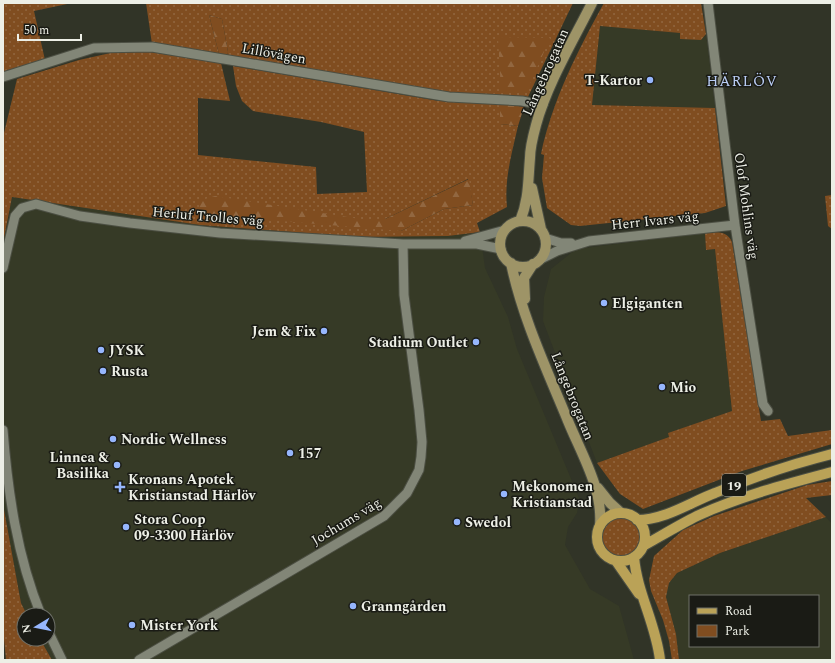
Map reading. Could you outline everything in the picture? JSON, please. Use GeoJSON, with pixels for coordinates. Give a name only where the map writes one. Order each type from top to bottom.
{"type":"FeatureCollection","features":[{"type":"Feature","properties":{"kind":"main road","name":"Långebrogatan"},"geometry":{"type":"LineString","coordinates":[[520,221],[527,202],[532,140],[553,81],[592,3]]}},
{"type":"Feature","properties":{"kind":"main road","name":"Långebrogatan"},"geometry":{"type":"LineString","coordinates":[[530,178],[543,234]]}},
{"type":"Feature","properties":{"kind":"main road"},"geometry":{"type":"LineString","coordinates":[[520,221],[532,223],[543,234],[545,250],[536,262],[521,266],[511,263],[504,257],[501,249],[501,237],[505,230],[512,224],[520,221]]}},
{"type":"Feature","properties":{"kind":"main road","name":"Långebrogatan"},"geometry":{"type":"LineString","coordinates":[[529,323],[524,284],[527,271],[536,262]]}},
{"type":"Feature","properties":{"kind":"main road","name":"Långebrogatan"},"geometry":{"type":"LineString","coordinates":[[511,263],[529,323],[593,480],[600,508],[600,525]]}},
{"type":"Feature","properties":{"kind":"main road","name":"19"},"geometry":{"type":"LineString","coordinates":[[637,520],[650,519],[665,514],[748,480],[832,454]]}},
{"type":"Feature","properties":{"kind":"main road","name":"19"},"geometry":{"type":"LineString","coordinates":[[643,546],[698,516],[715,509],[762,492],[830,473]]}},
{"type":"Feature","properties":{"kind":"main road","name":"Långebrogatan"},"geometry":{"type":"LineString","coordinates":[[593,480],[610,504],[621,513]]}},
{"type":"Feature","properties":{"kind":"main road"},"geometry":{"type":"LineString","coordinates":[[621,513],[627,514],[637,520],[644,532],[643,546],[634,557],[622,562],[606,556],[599,547],[597,536],[600,525],[609,516],[621,513]]}},
{"type":"Feature","properties":{"kind":"main road"},"geometry":{"type":"LineString","coordinates":[[634,557],[637,580],[655,633],[660,660]]}},
{"type":"Feature","properties":{"kind":"main road"},"geometry":{"type":"LineString","coordinates":[[616,561],[645,604]]}},
{"type":"Feature","properties":{"kind":"street","name":"Olof Mohlins väg"},"geometry":{"type":"LineString","coordinates":[[708,3],[735,225],[763,404],[768,411]]}},
{"type":"Feature","properties":{"kind":"street","name":"Lillövägen"},"geometry":{"type":"LineString","coordinates":[[3,77],[94,48],[152,47],[448,97],[544,105]]}},
{"type":"Feature","properties":{"kind":"street","name":"Herluf Trolles väg"},"geometry":{"type":"LineString","coordinates":[[3,268],[15,216],[22,208],[36,204],[80,216],[144,225],[220,233],[403,244],[477,244],[501,249]]}},
{"type":"Feature","properties":{"kind":"street","name":"Herr Ivars väg"},"geometry":{"type":"LineString","coordinates":[[543,234],[561,243],[579,243],[735,225]]}},
{"type":"Feature","properties":{"kind":"street","name":"Herluf Trolles väg"},"geometry":{"type":"LineString","coordinates":[[458,243],[505,230]]}},
{"type":"Feature","properties":{"kind":"street","name":"Herr Ivars väg"},"geometry":{"type":"LineString","coordinates":[[536,262],[579,243]]}},
{"type":"Feature","properties":{"kind":"street","name":"Jochums väg"},"geometry":{"type":"LineString","coordinates":[[139,660],[384,516],[407,493],[418,470],[422,442],[404,295],[403,244]]}},
{"type":"Feature","properties":{"kind":"street"},"geometry":{"type":"LineString","coordinates":[[3,430],[7,479],[18,537],[27,575],[38,607]]}},
{"type":"Feature","properties":{"kind":"street"},"geometry":{"type":"LineString","coordinates":[[56,647],[62,660]]}},
{"type":"Feature","properties":{"kind":"shaded area"},"geometry":{"type":"Polygon","coordinates":[[[600,26],[681,33],[680,39],[704,37],[706,34],[715,108],[592,105],[600,26]]]}},
{"type":"Feature","properties":{"kind":"shaded area"},"geometry":{"type":"Polygon","coordinates":[[[12,197],[200,225],[358,237],[448,236],[480,232],[485,268],[508,317],[517,349],[579,498],[577,513],[568,527],[565,545],[590,589],[619,606],[634,660],[52,660],[45,647],[56,647],[56,607],[23,607],[21,603],[3,504],[3,243],[12,197]]]}},
{"type":"Feature","properties":{"kind":"shaded area"},"geometry":{"type":"Polygon","coordinates":[[[705,233],[706,250],[715,249],[732,411],[668,433],[669,437],[597,463],[543,321],[544,297],[551,269],[576,249],[705,233]]]}},
{"type":"Feature","properties":{"kind":"shaded area"},"geometry":{"type":"Polygon","coordinates":[[[826,517],[832,524],[832,660],[679,660],[676,634],[666,597],[669,583],[677,573],[720,553],[826,517]]]}},
{"type":"Feature","properties":{"kind":"green space"},"geometry":{"type":"Polygon","coordinates":[[[3,3],[72,3],[34,11],[45,60],[3,74],[3,3]]]}},
{"type":"Feature","properties":{"kind":"green space"},"geometry":{"type":"Polygon","coordinates":[[[146,3],[573,3],[527,99],[454,93],[227,58],[228,52],[222,19],[209,15],[219,54],[152,44],[146,3]]]}},
{"type":"Feature","properties":{"kind":"green space"},"geometry":{"type":"Polygon","coordinates":[[[604,3],[701,3],[706,34],[701,40],[680,39],[680,33],[600,26],[592,105],[715,108],[726,206],[705,213],[580,226],[571,225],[547,208],[542,178],[544,155],[541,154],[546,134],[567,76],[604,3]]]}},
{"type":"Feature","properties":{"kind":"green space"},"geometry":{"type":"Polygon","coordinates":[[[209,15],[222,19],[228,52],[227,58],[219,54],[209,15]]]}},
{"type":"Feature","properties":{"kind":"green space"},"geometry":{"type":"Polygon","coordinates":[[[498,37],[550,38],[527,91],[501,91],[498,37]]]}},
{"type":"Feature","properties":{"kind":"green space"},"geometry":{"type":"Polygon","coordinates":[[[115,52],[150,52],[221,63],[230,101],[198,98],[198,155],[316,167],[317,194],[367,192],[364,132],[321,122],[253,111],[242,101],[236,86],[233,66],[439,101],[500,103],[500,124],[518,126],[508,176],[506,197],[507,207],[477,223],[480,232],[448,236],[358,237],[200,225],[12,197],[3,243],[3,137],[17,79],[79,60],[115,52]],[[468,179],[385,219],[360,219],[401,231],[444,209],[473,205],[468,179]]]}},
{"type":"Feature","properties":{"kind":"green space"},"geometry":{"type":"Polygon","coordinates":[[[500,103],[524,107],[518,126],[500,124],[500,103]]]}},
{"type":"Feature","properties":{"kind":"green space"},"geometry":{"type":"Polygon","coordinates":[[[469,179],[473,205],[444,209],[401,231],[199,214],[199,201],[215,196],[360,219],[385,219],[469,179]]]}},
{"type":"Feature","properties":{"kind":"green space"},"geometry":{"type":"Polygon","coordinates":[[[832,195],[832,229],[828,226],[825,196],[832,195]]]}},
{"type":"Feature","properties":{"kind":"green space"},"geometry":{"type":"Polygon","coordinates":[[[717,232],[727,235],[732,242],[761,421],[780,419],[788,436],[832,430],[832,444],[742,471],[643,509],[620,494],[597,463],[669,437],[668,433],[732,411],[715,249],[706,250],[705,233],[717,232]]]}},
{"type":"Feature","properties":{"kind":"green space"},"geometry":{"type":"Polygon","coordinates":[[[832,481],[832,495],[806,498],[826,517],[720,553],[677,573],[669,583],[666,597],[676,634],[679,660],[672,660],[669,641],[663,620],[651,591],[649,580],[654,556],[683,530],[714,516],[807,485],[832,481]]]}},
{"type":"Feature","properties":{"kind":"green space"},"geometry":{"type":"Polygon","coordinates":[[[3,504],[21,603],[23,607],[16,607],[16,647],[45,647],[52,660],[6,660],[3,629],[3,504]]]}},
{"type":"Feature","properties":{"kind":"green space"},"geometry":{"type":"Polygon","coordinates":[[[617,518],[625,518],[632,521],[637,526],[640,537],[637,548],[632,553],[625,556],[617,556],[610,553],[605,548],[602,541],[602,533],[605,526],[610,521],[617,518]]]}},
{"type":"Feature","properties":{"kind":"place","name":"T-Kartor"},"geometry":{"type":"Point","coordinates":[650,80]}},
{"type":"Feature","properties":{"kind":"place","name":"Elgiganten"},"geometry":{"type":"Point","coordinates":[604,303]}},
{"type":"Feature","properties":{"kind":"place","name":"Jem & Fix"},"geometry":{"type":"Point","coordinates":[324,331]}},
{"type":"Feature","properties":{"kind":"place","name":"Stadium Outlet"},"geometry":{"type":"Point","coordinates":[476,342]}},
{"type":"Feature","properties":{"kind":"place","name":"JYSK"},"geometry":{"type":"Point","coordinates":[101,350]}},
{"type":"Feature","properties":{"kind":"place","name":"Rusta"},"geometry":{"type":"Point","coordinates":[103,371]}},
{"type":"Feature","properties":{"kind":"place","name":"Mio"},"geometry":{"type":"Point","coordinates":[662,387]}},
{"type":"Feature","properties":{"kind":"place","name":"Nordic Wellness"},"geometry":{"type":"Point","coordinates":[113,439]}},
{"type":"Feature","properties":{"kind":"place","name":"157"},"geometry":{"type":"Point","coordinates":[290,453]}},
{"type":"Feature","properties":{"kind":"place","name":"Linnea & Basilika"},"geometry":{"type":"Point","coordinates":[117,465]}},
{"type":"Feature","properties":{"kind":"place","name":"Kronans Apotek Kristianstad Härlöv"},"geometry":{"type":"Point","coordinates":[120,487]}},
{"type":"Feature","properties":{"kind":"place","name":"Mekonomen Kristianstad"},"geometry":{"type":"Point","coordinates":[504,494]}},
{"type":"Feature","properties":{"kind":"place","name":"Swedol"},"geometry":{"type":"Point","coordinates":[457,522]}},
{"type":"Feature","properties":{"kind":"place","name":"Stora Coop 09-3300 Härlöv"},"geometry":{"type":"Point","coordinates":[126,527]}},
{"type":"Feature","properties":{"kind":"place","name":"Granngården"},"geometry":{"type":"Point","coordinates":[353,606]}},
{"type":"Feature","properties":{"kind":"place","name":"Mister York"},"geometry":{"type":"Point","coordinates":[132,625]}},
{"type":"Feature","properties":{"kind":"district","name":"HÄRLÖV"},"geometry":{"type":"Point","coordinates":[742,81]}}]}
